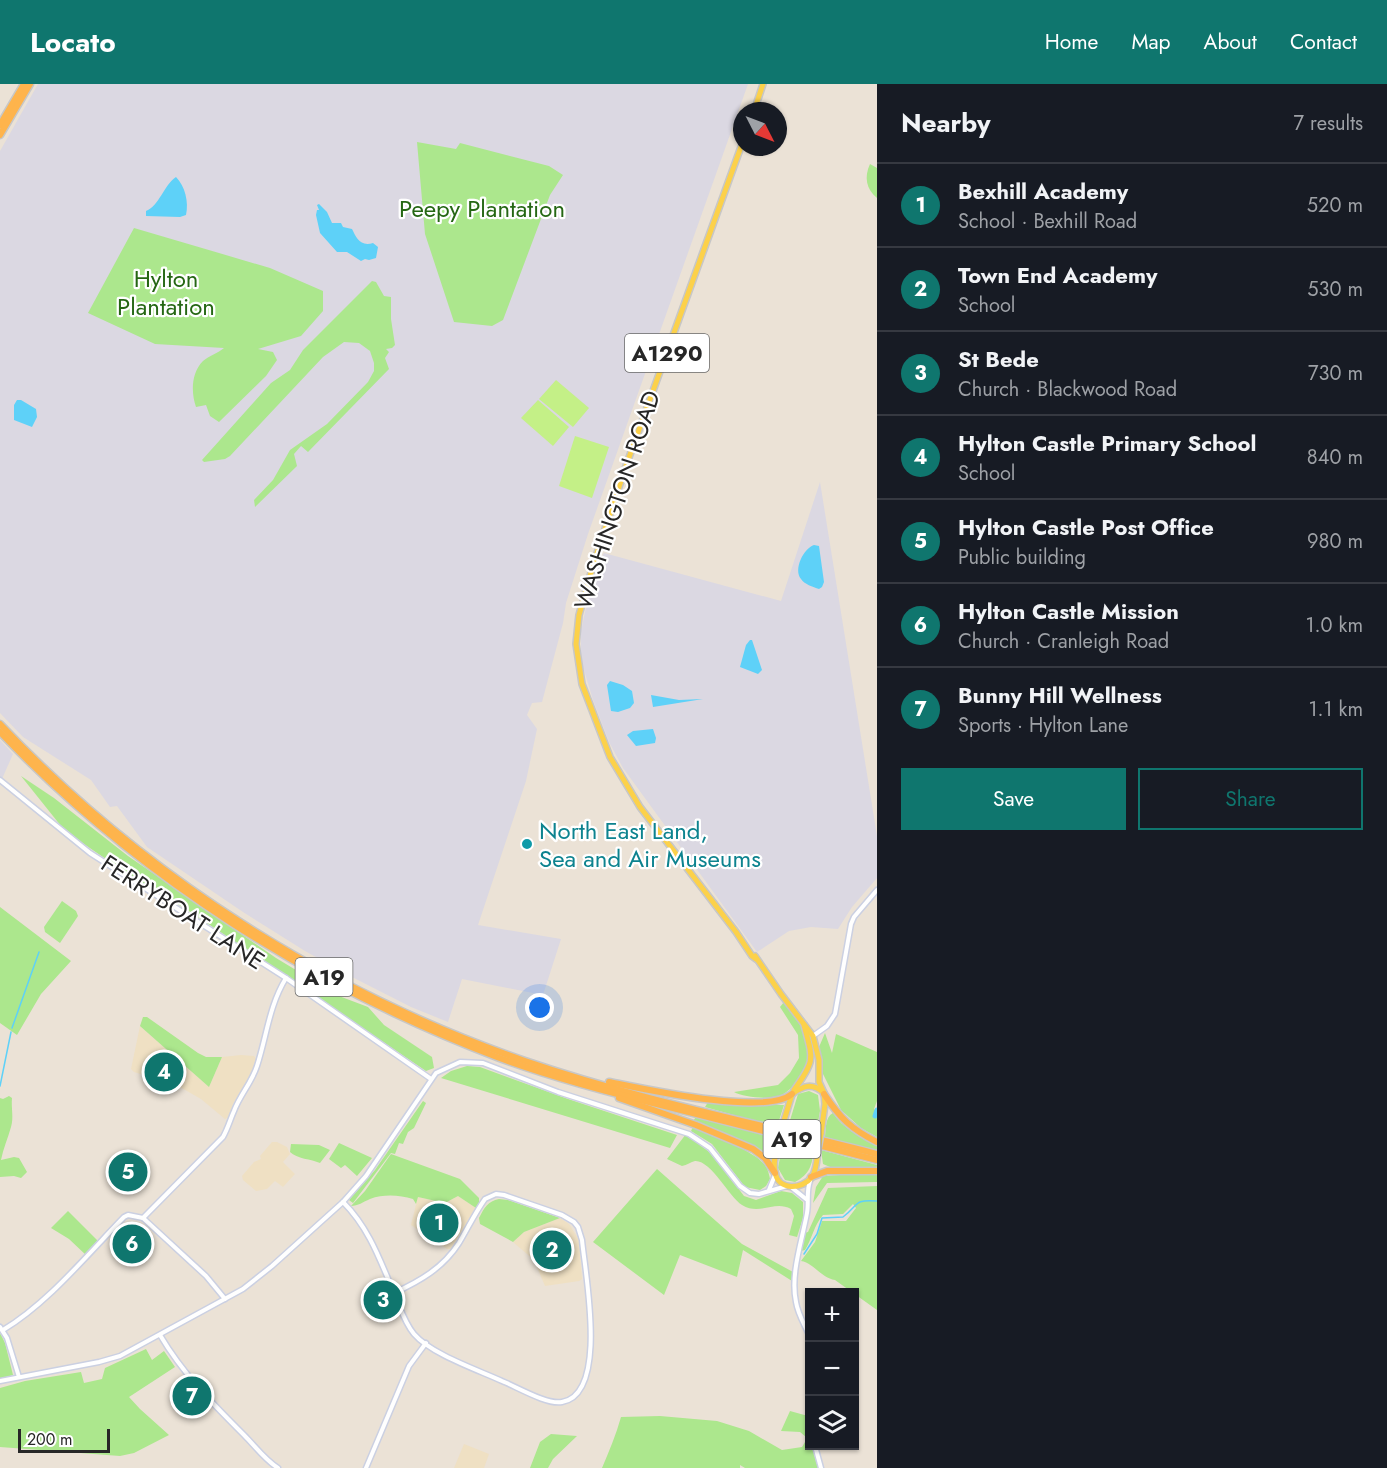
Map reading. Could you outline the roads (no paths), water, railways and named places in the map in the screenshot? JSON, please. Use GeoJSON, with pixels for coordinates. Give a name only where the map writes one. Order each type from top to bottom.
{"type":"FeatureCollection","features":[{"type":"Feature","properties":{"kind":"highway"},"geometry":{"type":"LineString","coordinates":[[0,125],[24,84]]}},
{"type":"Feature","properties":{"kind":"highway"},"geometry":{"type":"LineString","coordinates":[[0,135],[30,84]]}},
{"type":"Feature","properties":{"kind":"highway","name":"A19"},"geometry":{"type":"LineString","coordinates":[[0,724],[73,795],[168,872],[271,941],[370,996],[480,1044],[541,1066],[644,1095],[877,1154]]}},
{"type":"Feature","properties":{"kind":"highway","name":"A19"},"geometry":{"type":"LineString","coordinates":[[0,732],[70,800],[163,876],[267,945],[368,1000],[497,1057],[560,1077],[877,1160]]}},
{"type":"Feature","properties":{"kind":"highway"},"geometry":{"type":"LineString","coordinates":[[541,1066],[660,1093],[713,1100],[773,1102],[785,1099],[792,1094]]}},
{"type":"Feature","properties":{"kind":"highway"},"geometry":{"type":"LineString","coordinates":[[560,1077],[696,1125],[753,1149],[765,1158],[775,1174]]}},
{"type":"Feature","properties":{"kind":"highway"},"geometry":{"type":"LineString","coordinates":[[824,1093],[848,1125],[877,1142]]}},
{"type":"Feature","properties":{"kind":"highway"},"geometry":{"type":"LineString","coordinates":[[811,1177],[827,1171],[877,1171]]}},
{"type":"Feature","properties":{"kind":"main road"},"geometry":{"type":"LineString","coordinates":[[757,102],[764,84]]}},
{"type":"Feature","properties":{"kind":"main road","name":"WASHINGTON ROAD"},"geometry":{"type":"LineString","coordinates":[[738,156],[594,562],[579,615],[576,644],[582,684],[610,757],[640,807],[736,932],[740,934],[803,1023]]}},
{"type":"Feature","properties":{"kind":"main road","name":"A1290"},"geometry":{"type":"LineString","coordinates":[[803,1023],[813,1036],[819,1060],[819,1082],[824,1093],[825,1107],[815,1170],[811,1177]]}},
{"type":"Feature","properties":{"kind":"main road","name":"A1290"},"geometry":{"type":"LineString","coordinates":[[775,1174],[779,1139],[792,1094],[808,1071],[811,1058],[810,1042],[803,1023]]}},
{"type":"Feature","properties":{"kind":"main road"},"geometry":{"type":"LineString","coordinates":[[792,1094],[808,1085],[824,1093]]}},
{"type":"Feature","properties":{"kind":"main road"},"geometry":{"type":"LineString","coordinates":[[775,1174],[781,1182],[789,1186],[802,1185],[811,1177]]}},
{"type":"Feature","properties":{"kind":"street","name":"FERRYBOAT LANE"},"geometry":{"type":"LineString","coordinates":[[0,780],[90,853],[286,978],[431,1079]]}},
{"type":"Feature","properties":{"kind":"street"},"geometry":{"type":"LineString","coordinates":[[813,1036],[827,1026],[835,1014],[851,924],[877,890]]}},
{"type":"Feature","properties":{"kind":"street"},"geometry":{"type":"LineString","coordinates":[[143,1218],[223,1137],[257,1066],[271,1009],[286,978]]}},
{"type":"Feature","properties":{"kind":"street"},"geometry":{"type":"LineString","coordinates":[[0,1381],[120,1356],[243,1289],[343,1202],[382,1155],[431,1079],[443,1068],[460,1062],[483,1063],[558,1092],[682,1131],[704,1143],[744,1190],[756,1194],[789,1186],[806,1199]]}},
{"type":"Feature","properties":{"kind":"street"},"geometry":{"type":"LineString","coordinates":[[768,1190],[775,1174]]}},
{"type":"Feature","properties":{"kind":"street"},"geometry":{"type":"LineString","coordinates":[[805,1327],[798,1312],[795,1297],[797,1262],[807,1213],[806,1199],[811,1177]]}},
{"type":"Feature","properties":{"kind":"street"},"geometry":{"type":"LineString","coordinates":[[343,1202],[367,1231],[394,1293],[409,1327],[426,1343],[461,1362],[549,1401],[562,1402],[575,1395],[588,1369],[592,1350],[581,1234],[574,1222],[562,1215],[504,1195],[491,1195],[485,1198],[458,1244],[439,1267],[422,1280],[394,1293]]}},
{"type":"Feature","properties":{"kind":"street"},"geometry":{"type":"LineString","coordinates":[[19,1377],[1,1328],[19,1320],[39,1304],[128,1215],[143,1218],[206,1276],[225,1299]]}},
{"type":"Feature","properties":{"kind":"street"},"geometry":{"type":"LineString","coordinates":[[160,1335],[174,1359],[191,1379],[228,1420],[278,1468]]}},
{"type":"Feature","properties":{"kind":"street"},"geometry":{"type":"LineString","coordinates":[[366,1468],[409,1366],[426,1343]]}},
{"type":"Feature","properties":{"kind":"street"},"geometry":{"type":"LineString","coordinates":[[816,1450],[821,1468]]}},
{"type":"Feature","properties":{"kind":"water"},"geometry":{"type":"Polygon","coordinates":[[[176,177],[186,194],[186,215],[180,217],[146,216],[146,211],[155,204],[176,177]]]}},
{"type":"Feature","properties":{"kind":"water"},"geometry":{"type":"Polygon","coordinates":[[[319,204],[327,212],[332,223],[341,223],[343,227],[352,229],[357,238],[365,244],[373,243],[378,247],[376,258],[361,261],[347,252],[337,252],[320,233],[316,215],[319,204]]]}},
{"type":"Feature","properties":{"kind":"water"},"geometry":{"type":"Polygon","coordinates":[[[17,400],[36,409],[37,417],[32,427],[14,420],[14,405],[17,400]]]}},
{"type":"Feature","properties":{"kind":"water"},"geometry":{"type":"Polygon","coordinates":[[[814,545],[819,546],[824,582],[819,589],[802,581],[798,570],[803,554],[814,545]]]}},
{"type":"Feature","properties":{"kind":"water"},"geometry":{"type":"Polygon","coordinates":[[[752,640],[762,670],[758,674],[740,667],[746,645],[752,640]]]}},
{"type":"Feature","properties":{"kind":"water"},"geometry":{"type":"Polygon","coordinates":[[[610,681],[632,691],[634,703],[630,708],[618,712],[611,711],[607,685],[610,681]]]}},
{"type":"Feature","properties":{"kind":"water"},"geometry":{"type":"Polygon","coordinates":[[[651,695],[679,700],[703,699],[653,707],[651,695]]]}},
{"type":"Feature","properties":{"kind":"water"},"geometry":{"type":"Polygon","coordinates":[[[653,729],[655,743],[636,746],[627,735],[633,731],[653,729]]]}},
{"type":"Feature","properties":{"kind":"waterway"},"geometry":{"type":"LineString","coordinates":[[12,1028],[39,952]]}},
{"type":"Feature","properties":{"kind":"waterway"},"geometry":{"type":"LineString","coordinates":[[0,1086],[11,1032]]}},
{"type":"Feature","properties":{"kind":"waterway"},"geometry":{"type":"LineString","coordinates":[[875,1116],[877,1110]]}},
{"type":"Feature","properties":{"kind":"waterway"},"geometry":{"type":"LineString","coordinates":[[804,1254],[817,1234],[822,1218],[843,1217],[860,1202],[877,1201]]}},
{"type":"Feature","properties":{"kind":"place","name":"North East Land, Sea and Air Museums"},"geometry":{"type":"Point","coordinates":[527,844]}},
{"type":"Feature","properties":{"kind":"place","name":"Hylton Castle Primary School"},"geometry":{"type":"Point","coordinates":[164,1072]}},
{"type":"Feature","properties":{"kind":"place","name":"Hylton Castle Post Office"},"geometry":{"type":"Point","coordinates":[128,1172]}},
{"type":"Feature","properties":{"kind":"place","name":"Bexhill Academy"},"geometry":{"type":"Point","coordinates":[439,1223]}},
{"type":"Feature","properties":{"kind":"place","name":"Hylton Castle Mission"},"geometry":{"type":"Point","coordinates":[132,1244]}},
{"type":"Feature","properties":{"kind":"place","name":"Town End Academy"},"geometry":{"type":"Point","coordinates":[552,1250]}},
{"type":"Feature","properties":{"kind":"place","name":"St Bede"},"geometry":{"type":"Point","coordinates":[383,1300]}},
{"type":"Feature","properties":{"kind":"place","name":"Bunny Hill Wellness"},"geometry":{"type":"Point","coordinates":[192,1396]}},
{"type":"Feature","properties":{"kind":"park label","name":"Peepy Plantation"},"geometry":{"type":"Point","coordinates":[482,208]}},
{"type":"Feature","properties":{"kind":"park label","name":"Hylton Plantation"},"geometry":{"type":"Point","coordinates":[166,292]}}]}
